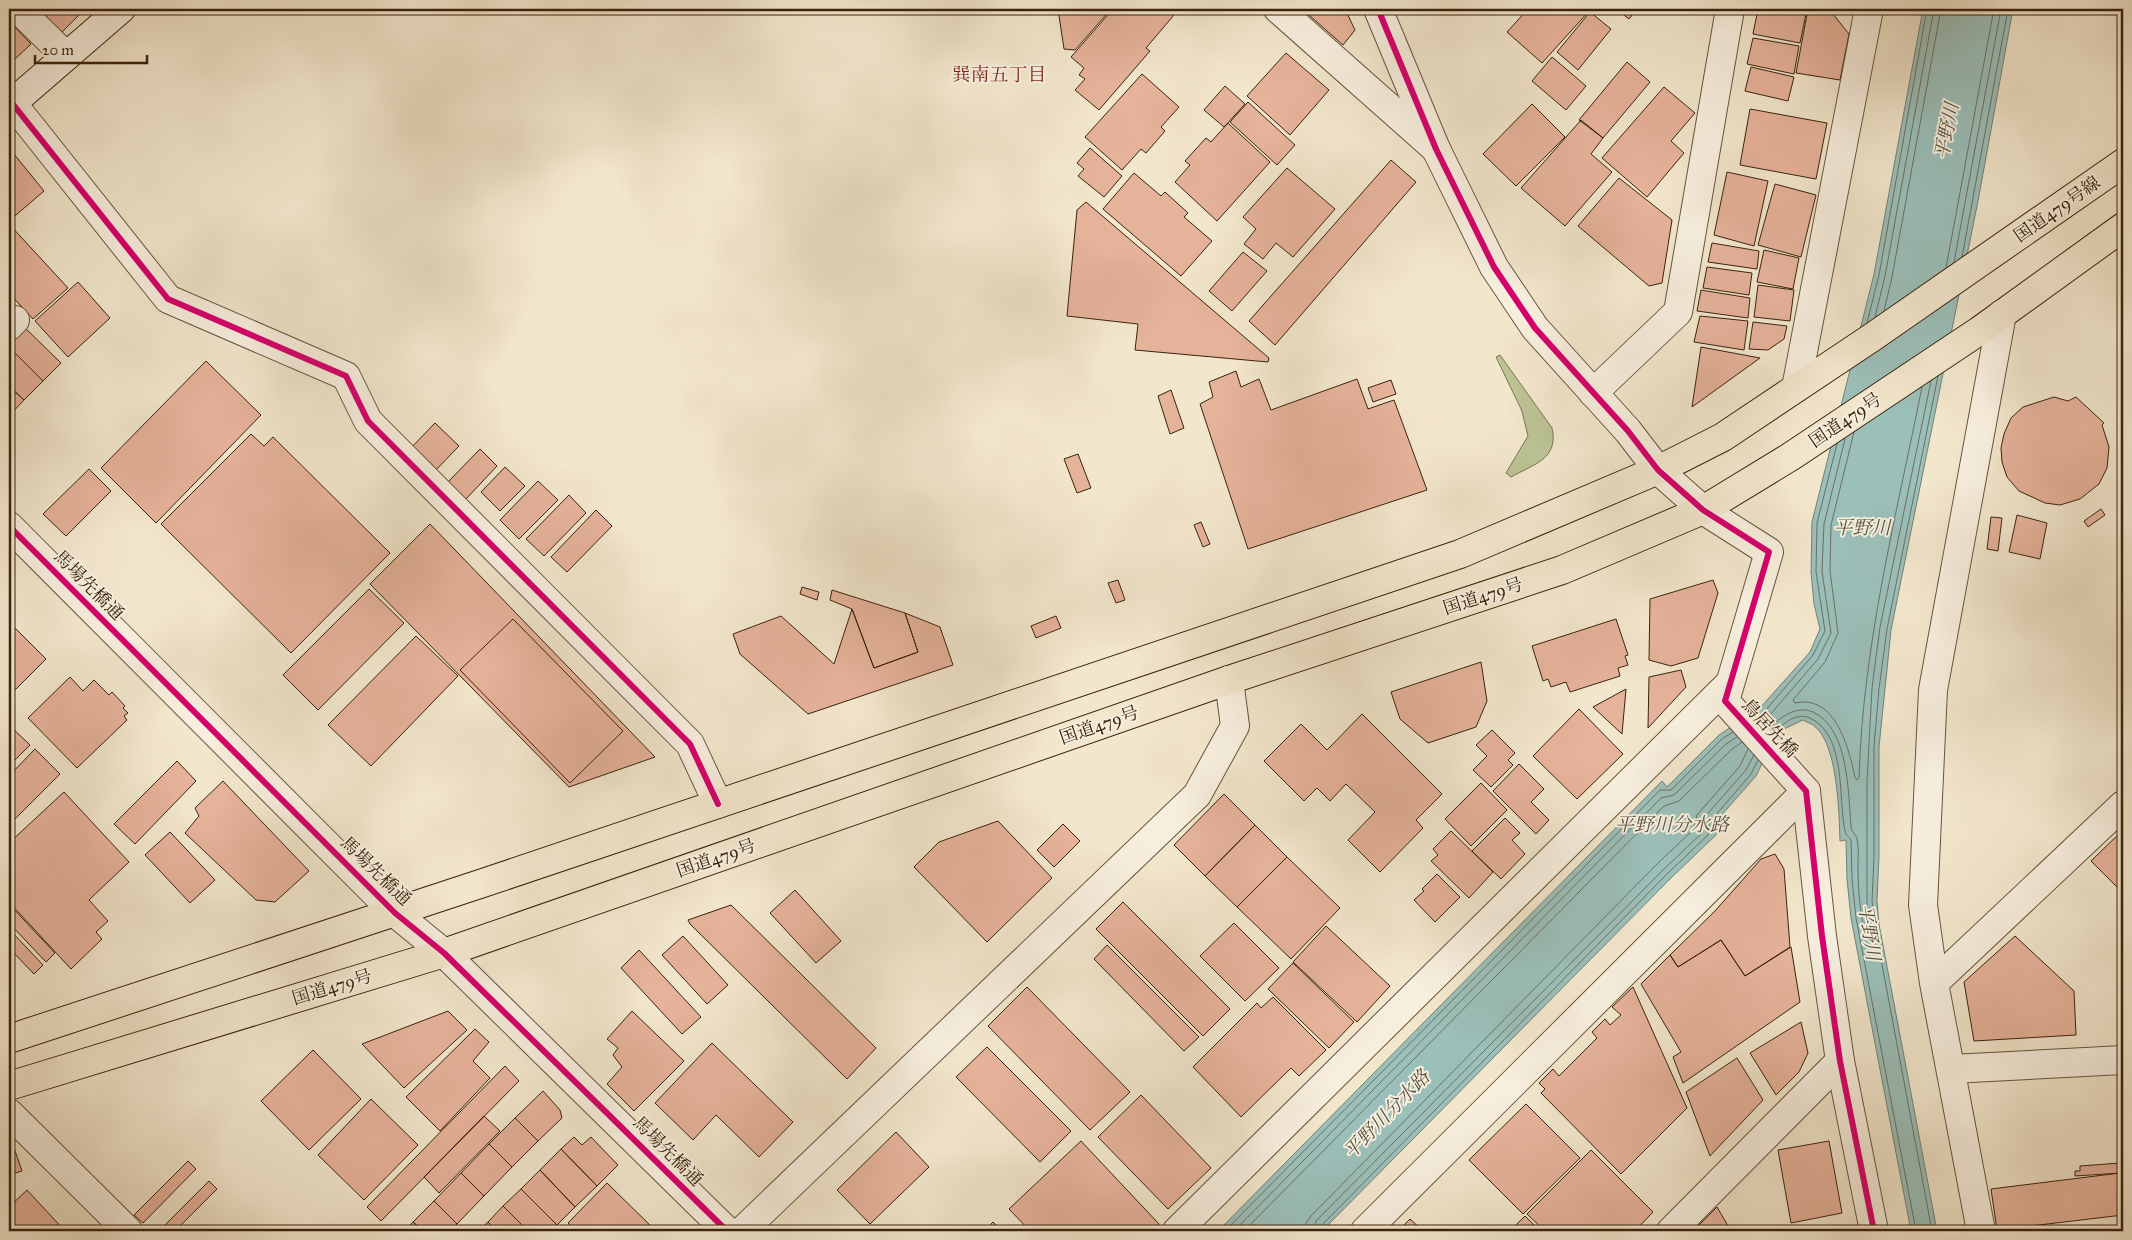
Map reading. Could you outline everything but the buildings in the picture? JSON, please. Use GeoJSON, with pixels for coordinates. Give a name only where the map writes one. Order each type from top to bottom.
{"type":"FeatureCollection","features":[{"type":"Feature","properties":{"kind":"highway","name":"国道479号線"},"geometry":{"type":"LineString","coordinates":[[1796,388],[1991,256],[2123,163]]}},
{"type":"Feature","properties":{"kind":"highway","name":"国道479号"},"geometry":{"type":"LineString","coordinates":[[9,1086],[444,953],[1229,680],[1562,570],[1703,510],[1806,447],[1979,331],[2123,227]]}},
{"type":"Feature","properties":{"kind":"highway"},"geometry":{"type":"LineString","coordinates":[[9,1039],[395,913],[1460,554],[1658,470],[1723,437],[1796,388]]}},
{"type":"Feature","properties":{"kind":"street"},"geometry":{"type":"LineString","coordinates":[[18,9],[66,56]]}},
{"type":"Feature","properties":{"kind":"street"},"geometry":{"type":"LineString","coordinates":[[1278,9],[1436,148]]}},
{"type":"Feature","properties":{"kind":"street"},"geometry":{"type":"LineString","coordinates":[[1177,1231],[1727,692],[1769,552],[1703,510],[1658,470],[1628,431],[1535,328],[1494,267],[1436,148],[1378,9]]}},
{"type":"Feature","properties":{"kind":"street"},"geometry":{"type":"LineString","coordinates":[[1593,393],[1678,312],[1730,9]]}},
{"type":"Feature","properties":{"kind":"street"},"geometry":{"type":"LineString","coordinates":[[1796,388],[1869,9]]}},
{"type":"Feature","properties":{"kind":"street"},"geometry":{"type":"LineString","coordinates":[[112,11],[66,56],[10,105],[168,299],[346,376],[368,421],[690,744],[718,804]]}},
{"type":"Feature","properties":{"kind":"street"},"geometry":{"type":"LineString","coordinates":[[1982,1231],[1934,984],[1923,905],[1933,690],[2002,314]]}},
{"type":"Feature","properties":{"kind":"street","name":"馬場先橋通"},"geometry":{"type":"LineString","coordinates":[[9,526],[395,913],[444,953],[728,1231]]}},
{"type":"Feature","properties":{"kind":"street"},"geometry":{"type":"LineString","coordinates":[[742,1231],[1197,795],[1235,726],[1229,680]]}},
{"type":"Feature","properties":{"kind":"street","name":"鳥居先橋"},"geometry":{"type":"LineString","coordinates":[[1727,692],[1800,783]]}},
{"type":"Feature","properties":{"kind":"street"},"geometry":{"type":"LineString","coordinates":[[1800,783],[1840,1061],[1874,1231]]}},
{"type":"Feature","properties":{"kind":"street"},"geometry":{"type":"LineString","coordinates":[[1365,1231],[1800,783]]}},
{"type":"Feature","properties":{"kind":"street"},"geometry":{"type":"LineString","coordinates":[[1934,984],[2123,805]]}},
{"type":"Feature","properties":{"kind":"street"},"geometry":{"type":"LineString","coordinates":[[1952,1069],[2123,1060]]}},
{"type":"Feature","properties":{"kind":"street"},"geometry":{"type":"LineString","coordinates":[[1671,1231],[1840,1061]]}},
{"type":"Feature","properties":{"kind":"street"},"geometry":{"type":"LineString","coordinates":[[9,1113],[128,1231]]}},
{"type":"Feature","properties":{"kind":"green space"},"geometry":{"type":"Polygon","coordinates":[[[1500,355],[1552,428],[1553,438],[1552,447],[1543,459],[1511,477],[1506,473],[1528,436],[1522,411],[1496,357],[1500,355]]]}},
{"type":"Feature","properties":{"kind":"water"},"geometry":{"type":"Polygon","coordinates":[[[1923,9],[2013,9],[1978,201],[1891,630],[1879,747],[1877,901],[1879,924],[1937,1231],[1911,1231],[1851,918],[1846,840],[1840,841],[1836,779],[1828,746],[1813,725],[1803,720],[1784,729],[1773,741],[1756,776],[1712,826],[1718,833],[1671,878],[1322,1231],[1218,1231],[1662,781],[1667,787],[1719,735],[1760,708],[1810,652],[1820,629],[1814,604],[1811,572],[1812,522],[1874,274],[1923,9]]]}},
{"type":"Feature","properties":{"kind":"cycle path"},"geometry":{"type":"LineString","coordinates":[[1378,9],[1436,149],[1494,267],[1535,328],[1628,431],[1658,470],[1703,510],[1769,552],[1725,701],[1806,791],[1822,936],[1840,1061],[1874,1231]]}},
{"type":"Feature","properties":{"kind":"cycle path"},"geometry":{"type":"LineString","coordinates":[[12,103],[168,299],[346,376],[368,421],[690,744],[718,804]]}},
{"type":"Feature","properties":{"kind":"cycle path"},"geometry":{"type":"LineString","coordinates":[[9,526],[395,913],[444,953],[727,1231]]}},
{"type":"Feature","properties":{"kind":"district","name":"巽南五丁目"},"geometry":{"type":"Point","coordinates":[999,74]}},
{"type":"Feature","properties":{"kind":"water label","name":"平野川"},"geometry":{"type":"Point","coordinates":[1946,131]}},
{"type":"Feature","properties":{"kind":"water label","name":"平野川"},"geometry":{"type":"Point","coordinates":[1862,527]}},
{"type":"Feature","properties":{"kind":"water label","name":"平野川分水路"},"geometry":{"type":"Point","coordinates":[1672,824]}},
{"type":"Feature","properties":{"kind":"water label","name":"平野川"},"geometry":{"type":"Point","coordinates":[1870,932]}},
{"type":"Feature","properties":{"kind":"water label","name":"平野川分水路"},"geometry":{"type":"Point","coordinates":[1386,1114]}}]}
